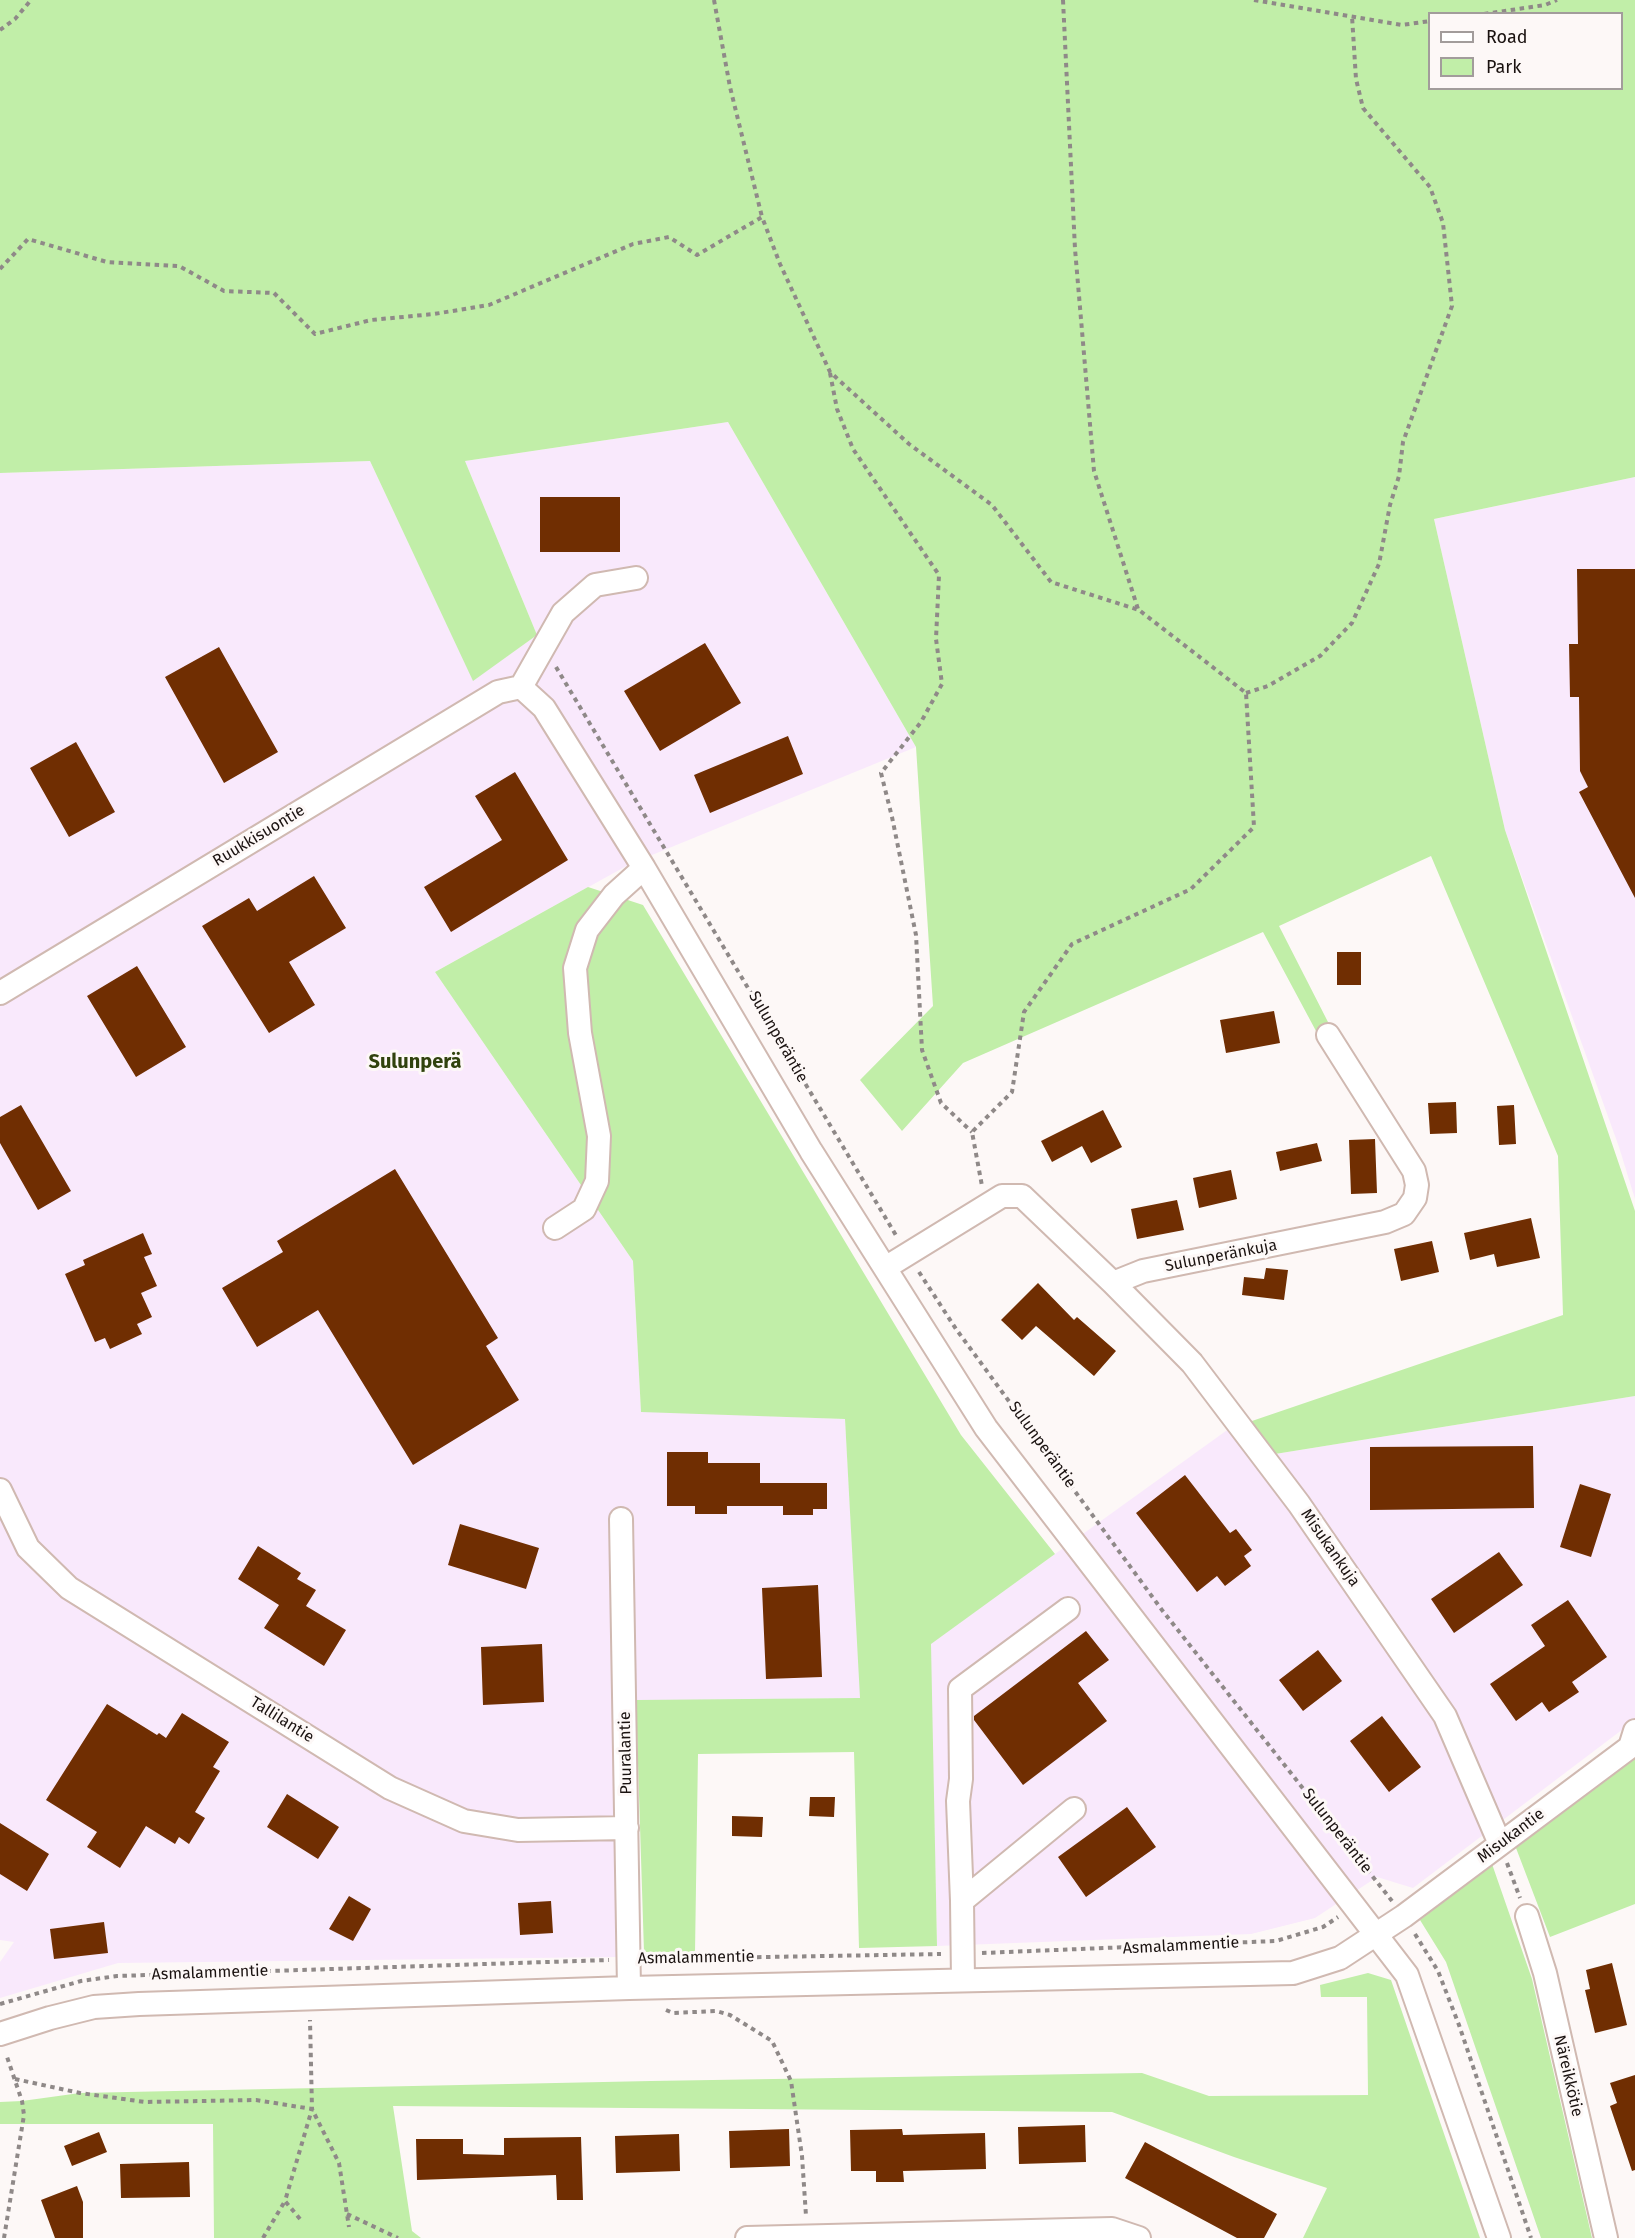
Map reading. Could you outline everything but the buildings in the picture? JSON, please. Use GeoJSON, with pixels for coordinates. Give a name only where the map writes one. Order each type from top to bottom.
{"type":"FeatureCollection","features":[{"type":"Feature","properties":{"kind":"street"},"geometry":{"type":"LineString","coordinates":[[521,687],[563,613],[595,585],[636,578]]}},
{"type":"Feature","properties":{"kind":"street","name":"Sulunperäntie"},"geometry":{"type":"LineString","coordinates":[[521,687],[544,708],[644,868],[811,1151],[986,1428],[1407,1975],[1499,2238]]}},
{"type":"Feature","properties":{"kind":"street","name":"Ruukkisuontie"},"geometry":{"type":"LineString","coordinates":[[0,993],[498,692],[521,687]]}},
{"type":"Feature","properties":{"kind":"street"},"geometry":{"type":"LineString","coordinates":[[555,1228],[584,1209],[597,1181],[599,1136],[580,1033],[575,968],[587,930],[614,895],[644,868]]}},
{"type":"Feature","properties":{"kind":"street","name":"Sulunperänkuja"},"geometry":{"type":"LineString","coordinates":[[1113,1283],[1143,1271],[1385,1222],[1404,1214],[1415,1198],[1417,1185],[1414,1172],[1328,1035]]}},
{"type":"Feature","properties":{"kind":"street"},"geometry":{"type":"LineString","coordinates":[[885,1268],[1002,1196],[1022,1196],[1113,1283]]}},
{"type":"Feature","properties":{"kind":"street","name":"Misukankuja"},"geometry":{"type":"LineString","coordinates":[[1113,1283],[1192,1363],[1312,1523],[1445,1716],[1500,1844]]}},
{"type":"Feature","properties":{"kind":"street","name":"Tallilantie"},"geometry":{"type":"LineString","coordinates":[[0,1490],[28,1548],[69,1588],[390,1788],[464,1821],[518,1830],[627,1828]]}},
{"type":"Feature","properties":{"kind":"street","name":"Puuralantie"},"geometry":{"type":"LineString","coordinates":[[621,1518],[629,1988]]}},
{"type":"Feature","properties":{"kind":"street"},"geometry":{"type":"LineString","coordinates":[[963,1980],[958,1801],[960,1689],[1068,1609]]}},
{"type":"Feature","properties":{"kind":"street","name":"Misukantie"},"geometry":{"type":"LineString","coordinates":[[1377,1935],[1630,1748],[1635,1731]]}},
{"type":"Feature","properties":{"kind":"street"},"geometry":{"type":"LineString","coordinates":[[962,1901],[1074,1809]]}},
{"type":"Feature","properties":{"kind":"street","name":"Näreikkötie"},"geometry":{"type":"LineString","coordinates":[[1527,1916],[1545,1973],[1606,2238]]}},
{"type":"Feature","properties":{"kind":"street","name":"Asmalammentie"},"geometry":{"type":"LineString","coordinates":[[0,2034],[94,2007],[139,2004],[629,1988],[1293,1973],[1340,1958],[1377,1935]]}},
{"type":"Feature","properties":{"kind":"street"},"geometry":{"type":"LineString","coordinates":[[747,2238],[1042,2234],[1112,2229],[1139,2238]]}},
{"type":"Feature","properties":{"kind":"path"},"geometry":{"type":"LineString","coordinates":[[0,30],[15,19],[31,0]]}},
{"type":"Feature","properties":{"kind":"path"},"geometry":{"type":"LineString","coordinates":[[714,0],[730,87],[762,217],[780,264],[830,372],[837,409],[853,449],[939,575],[936,639],[942,684],[921,722],[881,773],[916,935],[922,1050],[941,1103],[972,1132],[986,1206]]}},
{"type":"Feature","properties":{"kind":"path"},"geometry":{"type":"LineString","coordinates":[[1063,0],[1075,249],[1094,471],[1138,610]]}},
{"type":"Feature","properties":{"kind":"path"},"geometry":{"type":"LineString","coordinates":[[1254,0],[1402,25],[1428,21]]}},
{"type":"Feature","properties":{"kind":"path"},"geometry":{"type":"LineString","coordinates":[[1498,12],[1545,5],[1557,0]]}},
{"type":"Feature","properties":{"kind":"path"},"geometry":{"type":"LineString","coordinates":[[1246,693],[1268,686],[1320,656],[1352,622],[1379,564],[1390,505],[1399,476],[1403,442],[1452,306],[1443,223],[1430,187],[1363,108],[1356,79],[1352,16]]}},
{"type":"Feature","properties":{"kind":"path"},"geometry":{"type":"LineString","coordinates":[[0,269],[28,239],[107,261],[179,266],[224,291],[274,293],[315,334],[371,320],[434,314],[489,305],[633,243],[669,237],[697,255],[762,217]]}},
{"type":"Feature","properties":{"kind":"path"},"geometry":{"type":"LineString","coordinates":[[830,372],[909,444],[992,505],[1051,582],[1138,610],[1246,693]]}},
{"type":"Feature","properties":{"kind":"path","name":"Sulunperäntie"},"geometry":{"type":"LineString","coordinates":[[543,647],[908,1254],[956,1329],[1162,1610],[1404,1916],[1438,1971],[1459,2025],[1531,2238]]}},
{"type":"Feature","properties":{"kind":"path"},"geometry":{"type":"LineString","coordinates":[[972,1132],[1012,1092],[1024,1012],[1072,944],[1191,889],[1254,827],[1246,693]]}},
{"type":"Feature","properties":{"kind":"path"},"geometry":{"type":"LineString","coordinates":[[1500,1844],[1527,1916]]}},
{"type":"Feature","properties":{"kind":"path","name":"Asmalammentie"},"geometry":{"type":"LineString","coordinates":[[0,2004],[81,1981],[117,1976],[629,1960],[962,1953],[1276,1941],[1323,1927],[1380,1886]]}},
{"type":"Feature","properties":{"kind":"path"},"geometry":{"type":"LineString","coordinates":[[262,2238],[285,2201],[312,2109],[309,1998]]}},
{"type":"Feature","properties":{"kind":"path"},"geometry":{"type":"LineString","coordinates":[[716,2011],[730,2014],[772,2041],[791,2081],[802,2156],[807,2237]]}},
{"type":"Feature","properties":{"kind":"path"},"geometry":{"type":"LineString","coordinates":[[0,2034],[24,2115],[4,2238]]}},
{"type":"Feature","properties":{"kind":"path"},"geometry":{"type":"LineString","coordinates":[[15,2079],[80,2093],[145,2102],[256,2100],[312,2109]]}},
{"type":"Feature","properties":{"kind":"path"},"geometry":{"type":"LineString","coordinates":[[312,2109],[339,2163],[349,2227]]}},
{"type":"Feature","properties":{"kind":"path"},"geometry":{"type":"LineString","coordinates":[[285,2201],[300,2219]]}},
{"type":"Feature","properties":{"kind":"path"},"geometry":{"type":"LineString","coordinates":[[346,2213],[398,2238]]}},
{"type":"Feature","properties":{"kind":"shaded area"},"geometry":{"type":"Polygon","coordinates":[[[728,422],[916,747],[630,864],[435,972],[633,1261],[641,1411],[845,1419],[861,1698],[617,1701],[616,1957],[118,1963],[0,1998],[0,1962],[14,1942],[0,1940],[0,473],[370,461],[473,680],[537,635],[465,461],[728,422]]]}},
{"type":"Feature","properties":{"kind":"shaded area"},"geometry":{"type":"Polygon","coordinates":[[[1635,477],[1635,1199],[1619,1147],[1505,830],[1434,519],[1635,477]]]}},
{"type":"Feature","properties":{"kind":"shaded area"},"geometry":{"type":"Polygon","coordinates":[[[1635,1396],[1635,1720],[1413,1888],[1377,1877],[1315,1918],[1251,1934],[937,1946],[930,1644],[1230,1428],[1275,1454],[1635,1396]]]}},
{"type":"Feature","properties":{"kind":"green space"},"geometry":{"type":"Polygon","coordinates":[[[0,0],[1635,0],[1635,477],[1434,519],[1505,830],[1635,1211],[1635,1396],[1275,1454],[1249,1422],[1563,1315],[1558,1156],[1431,856],[1279,926],[1328,1022],[1316,1031],[1263,932],[963,1063],[902,1131],[860,1080],[933,1006],[916,747],[728,422],[465,461],[537,635],[473,681],[370,461],[0,473],[0,0]]]}},
{"type":"Feature","properties":{"kind":"green space"},"geometry":{"type":"Polygon","coordinates":[[[588,887],[643,905],[961,1435],[1055,1554],[931,1644],[937,1946],[859,1948],[854,1752],[698,1754],[695,1952],[644,1952],[636,1700],[860,1698],[845,1419],[641,1412],[633,1261],[435,972],[588,887]]]}},
{"type":"Feature","properties":{"kind":"green space"},"geometry":{"type":"Polygon","coordinates":[[[1635,1754],[1635,1904],[1550,1937],[1516,1848],[1635,1754]]]}},
{"type":"Feature","properties":{"kind":"green space"},"geometry":{"type":"Polygon","coordinates":[[[1492,1864],[1532,1979],[1592,2238],[1541,2238],[1446,1962],[1420,1920],[1492,1864]]]}},
{"type":"Feature","properties":{"kind":"green space"},"geometry":{"type":"Polygon","coordinates":[[[1368,1973],[1391,1980],[1480,2238],[1303,2238],[1327,2188],[1112,2112],[393,2106],[412,2231],[421,2238],[214,2238],[213,2124],[0,2124],[0,2102],[80,2093],[1142,2073],[1209,2096],[1368,2095],[1367,1997],[1321,1997],[1320,1985],[1368,1973]]]}},
{"type":"Feature","properties":{"kind":"district","name":"Sulunperä"},"geometry":{"type":"Point","coordinates":[415,1062]}}]}
